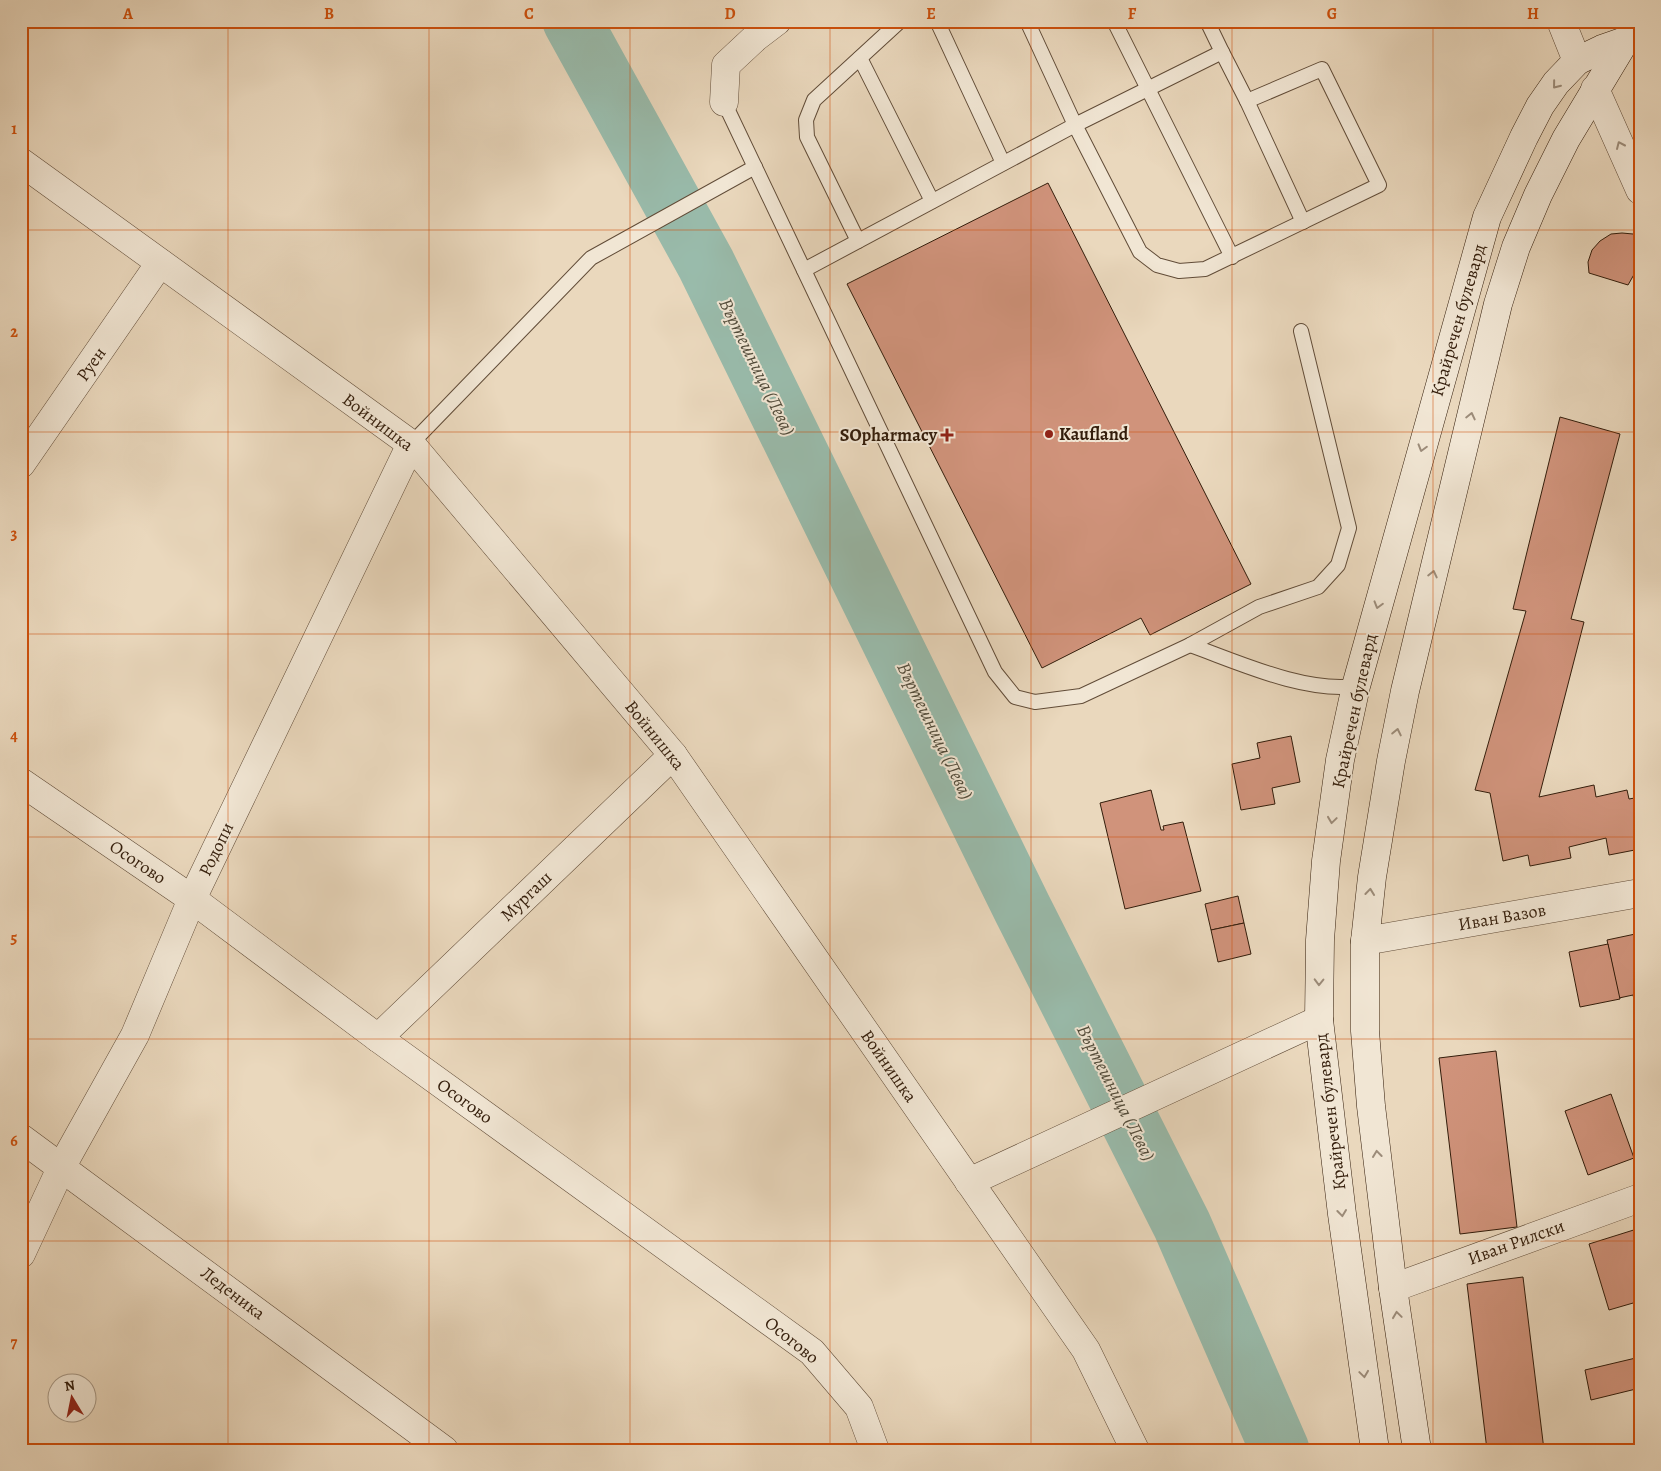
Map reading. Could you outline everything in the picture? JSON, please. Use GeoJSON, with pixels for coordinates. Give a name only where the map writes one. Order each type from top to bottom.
{"type":"FeatureCollection","features":[{"type":"Feature","properties":{"kind":"street"},"geometry":{"type":"LineString","coordinates":[[724,102],[726,65],[756,36],[777,21]]}},
{"type":"Feature","properties":{"kind":"street"},"geometry":{"type":"LineString","coordinates":[[1561,21],[1577,61]]}},
{"type":"Feature","properties":{"kind":"street","name":"Крайречен булевард"},"geometry":{"type":"LineString","coordinates":[[1375,1450],[1342,1214],[1318,1020],[1320,940],[1326,861],[1340,760],[1356,686],[1487,217],[1504,177],[1540,106],[1556,83],[1577,61],[1632,33]]}},
{"type":"Feature","properties":{"kind":"street","name":"Крайречен булевард"},"geometry":{"type":"LineString","coordinates":[[1417,1450],[1393,1288],[1365,1031],[1365,941],[1379,824],[1405,691],[1498,304],[1516,247],[1538,195],[1566,139],[1594,89],[1632,33]]}},
{"type":"Feature","properties":{"kind":"street"},"geometry":{"type":"LineString","coordinates":[[1594,89],[1640,190]]}},
{"type":"Feature","properties":{"kind":"street","name":"Войнишка"},"geometry":{"type":"LineString","coordinates":[[21,162],[411,444],[673,755],[1086,1350],[1135,1450]]}},
{"type":"Feature","properties":{"kind":"street","name":"Руен"},"geometry":{"type":"LineString","coordinates":[[21,464],[160,264]]}},
{"type":"Feature","properties":{"kind":"street","name":"Родопи"},"geometry":{"type":"LineString","coordinates":[[21,1254],[62,1166],[135,1035],[192,899],[411,444]]}},
{"type":"Feature","properties":{"kind":"street","name":"Мургаш"},"geometry":{"type":"LineString","coordinates":[[378,1038],[673,755]]}},
{"type":"Feature","properties":{"kind":"street","name":"Осогово"},"geometry":{"type":"LineString","coordinates":[[21,782],[192,899],[378,1038],[812,1352],[859,1407],[875,1450]]}},
{"type":"Feature","properties":{"kind":"street","name":"Иван Вазов"},"geometry":{"type":"LineString","coordinates":[[1365,941],[1640,893]]}},
{"type":"Feature","properties":{"kind":"street"},"geometry":{"type":"LineString","coordinates":[[970,1182],[1318,1020]]}},
{"type":"Feature","properties":{"kind":"street","name":"Леденика"},"geometry":{"type":"LineString","coordinates":[[21,1138],[62,1166],[444,1450]]}},
{"type":"Feature","properties":{"kind":"street","name":"Иван Рилски"},"geometry":{"type":"LineString","coordinates":[[1393,1288],[1640,1198]]}},
{"type":"Feature","properties":{"kind":"lane"},"geometry":{"type":"LineString","coordinates":[[858,241],[806,137],[806,120],[814,100],[900,21]]}},
{"type":"Feature","properties":{"kind":"lane"},"geometry":{"type":"LineString","coordinates":[[937,21],[1003,163]]}},
{"type":"Feature","properties":{"kind":"lane"},"geometry":{"type":"LineString","coordinates":[[1027,21],[1076,125],[1140,252],[1157,265],[1179,270],[1205,269],[1379,185],[1322,68],[1247,101]]}},
{"type":"Feature","properties":{"kind":"lane"},"geometry":{"type":"LineString","coordinates":[[1114,21],[1232,257]]}},
{"type":"Feature","properties":{"kind":"lane"},"geometry":{"type":"LineString","coordinates":[[1208,21],[1303,222]]}},
{"type":"Feature","properties":{"kind":"lane"},"geometry":{"type":"LineString","coordinates":[[804,270],[1003,163],[1222,52]]}},
{"type":"Feature","properties":{"kind":"lane"},"geometry":{"type":"LineString","coordinates":[[860,58],[932,202]]}},
{"type":"Feature","properties":{"kind":"lane"},"geometry":{"type":"LineString","coordinates":[[724,102],[995,672],[1015,697],[1035,702],[1081,696],[1190,645],[1259,607],[1318,588],[1338,565],[1349,528],[1301,331]]}},
{"type":"Feature","properties":{"kind":"lane"},"geometry":{"type":"LineString","coordinates":[[411,444],[591,258],[755,167]]}},
{"type":"Feature","properties":{"kind":"lane"},"geometry":{"type":"LineString","coordinates":[[1190,645],[1261,671],[1298,681],[1340,688],[1356,686]]}},
{"type":"Feature","properties":{"kind":"building","name":"Kaufland"},"geometry":{"type":"Polygon","coordinates":[[[1048,183],[1251,584],[1150,635],[1141,618],[1042,668],[847,284],[1048,183]]]}},
{"type":"Feature","properties":{"kind":"building"},"geometry":{"type":"Polygon","coordinates":[[[1611,234],[1633,234],[1640,238],[1640,264],[1628,285],[1589,273],[1588,262],[1592,250],[1600,241],[1611,234]]]}},
{"type":"Feature","properties":{"kind":"building"},"geometry":{"type":"Polygon","coordinates":[[[1560,417],[1620,434],[1571,619],[1584,622],[1539,797],[1594,785],[1596,797],[1627,790],[1629,799],[1640,797],[1640,849],[1609,855],[1606,838],[1569,847],[1571,858],[1530,866],[1528,855],[1503,861],[1490,793],[1475,790],[1526,611],[1513,609],[1560,417]]]}},
{"type":"Feature","properties":{"kind":"building"},"geometry":{"type":"Polygon","coordinates":[[[1291,736],[1300,782],[1272,788],[1275,804],[1241,810],[1232,764],[1260,758],[1257,743],[1291,736]]]}},
{"type":"Feature","properties":{"kind":"building"},"geometry":{"type":"Polygon","coordinates":[[[1151,790],[1161,830],[1164,830],[1163,826],[1183,822],[1201,891],[1125,909],[1100,803],[1151,790]]]}},
{"type":"Feature","properties":{"kind":"building"},"geometry":{"type":"Polygon","coordinates":[[[1238,896],[1244,923],[1211,930],[1205,904],[1238,896]]]}},
{"type":"Feature","properties":{"kind":"building"},"geometry":{"type":"Polygon","coordinates":[[[1244,923],[1251,954],[1218,962],[1211,930],[1244,923]]]}},
{"type":"Feature","properties":{"kind":"building"},"geometry":{"type":"Polygon","coordinates":[[[1640,933],[1640,1002],[1635,1003],[1633,995],[1619,998],[1607,940],[1640,933]]]}},
{"type":"Feature","properties":{"kind":"building"},"geometry":{"type":"Polygon","coordinates":[[[1608,944],[1620,999],[1580,1007],[1569,952],[1608,944]]]}},
{"type":"Feature","properties":{"kind":"building"},"geometry":{"type":"Polygon","coordinates":[[[1496,1051],[1517,1227],[1460,1234],[1439,1058],[1496,1051]]]}},
{"type":"Feature","properties":{"kind":"building"},"geometry":{"type":"Polygon","coordinates":[[[1611,1094],[1634,1158],[1588,1175],[1565,1111],[1611,1094]]]}},
{"type":"Feature","properties":{"kind":"building"},"geometry":{"type":"Polygon","coordinates":[[[1640,1228],[1640,1301],[1609,1310],[1589,1244],[1640,1228]]]}},
{"type":"Feature","properties":{"kind":"building"},"geometry":{"type":"Polygon","coordinates":[[[1523,1277],[1544,1450],[1487,1450],[1467,1284],[1523,1277]]]}},
{"type":"Feature","properties":{"kind":"building"},"geometry":{"type":"Polygon","coordinates":[[[1640,1357],[1640,1388],[1591,1400],[1585,1370],[1640,1357]]]}},
{"type":"Feature","properties":{"kind":"waterway","name":"Въртешница (Лева)"},"geometry":{"type":"LineString","coordinates":[[572,21],[706,264],[1022,908],[1182,1225],[1280,1450]]}},
{"type":"Feature","properties":{"kind":"place","name":"Kaufland"},"geometry":{"type":"Point","coordinates":[1049,434]}},
{"type":"Feature","properties":{"kind":"place","name":"SOpharmacy"},"geometry":{"type":"Point","coordinates":[947,435]}}]}
